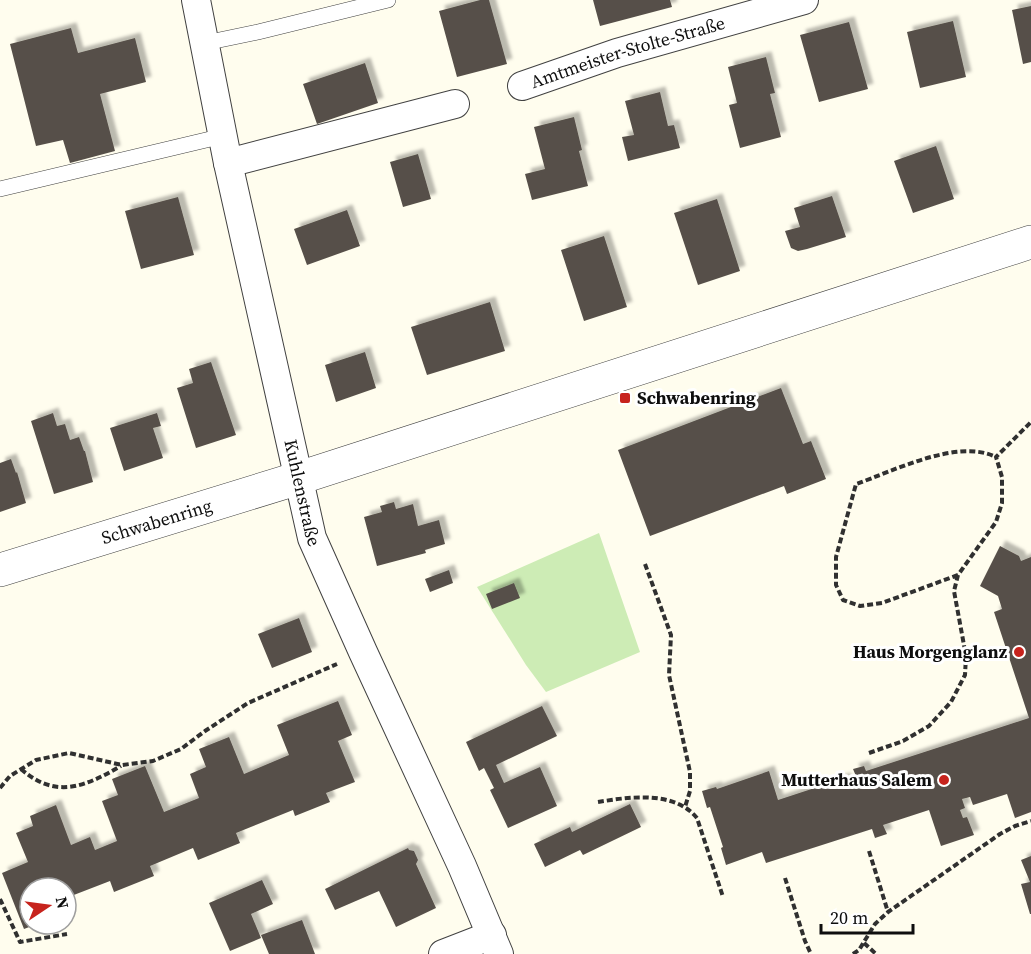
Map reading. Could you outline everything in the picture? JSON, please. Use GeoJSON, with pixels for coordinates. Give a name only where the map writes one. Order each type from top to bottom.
{"type":"FeatureCollection","features":[{"type":"Feature","properties":{"kind":"street","name":"Kuhlenstraße"},"geometry":{"type":"LineString","coordinates":[[196,0],[228,163],[312,538],[496,944]]}},
{"type":"Feature","properties":{"kind":"street","name":"Amtmeister-Stolte-Straße"},"geometry":{"type":"LineString","coordinates":[[522,86],[617,53],[804,0]]}},
{"type":"Feature","properties":{"kind":"street"},"geometry":{"type":"LineString","coordinates":[[228,163],[455,104]]}},
{"type":"Feature","properties":{"kind":"street","name":"Schwabenring"},"geometry":{"type":"LineString","coordinates":[[0,570],[299,478],[1031,242]]}},
{"type":"Feature","properties":{"kind":"street"},"geometry":{"type":"LineString","coordinates":[[443,954],[496,944]]}},
{"type":"Feature","properties":{"kind":"lane"},"geometry":{"type":"LineString","coordinates":[[205,43],[388,0]]}},
{"type":"Feature","properties":{"kind":"lane"},"geometry":{"type":"LineString","coordinates":[[0,189],[223,136]]}},
{"type":"Feature","properties":{"kind":"path"},"geometry":{"type":"LineString","coordinates":[[996,457],[1031,422]]}},
{"type":"Feature","properties":{"kind":"path"},"geometry":{"type":"LineString","coordinates":[[869,753],[903,741],[929,726],[951,702],[960,684],[964,675],[966,656],[954,591],[958,575],[996,522],[1002,503],[1002,477],[996,457],[987,452],[967,451],[936,455],[856,484],[836,557],[836,585],[843,600],[860,606],[882,603],[958,575]]}},
{"type":"Feature","properties":{"kind":"path"},"geometry":{"type":"LineString","coordinates":[[645,564],[671,635],[669,675],[690,772],[690,791],[685,807]]}},
{"type":"Feature","properties":{"kind":"path"},"geometry":{"type":"LineString","coordinates":[[0,788],[10,776],[36,760],[69,753],[122,765],[153,761],[181,749],[248,703],[363,652]]}},
{"type":"Feature","properties":{"kind":"path"},"geometry":{"type":"LineString","coordinates":[[21,769],[48,786],[70,788],[93,782],[122,765]]}},
{"type":"Feature","properties":{"kind":"path"},"geometry":{"type":"LineString","coordinates":[[598,802],[632,796],[657,798],[691,810],[697,818],[723,897]]}},
{"type":"Feature","properties":{"kind":"path"},"geometry":{"type":"LineString","coordinates":[[853,954],[859,950],[875,924],[888,912],[1000,834],[1031,821]]}},
{"type":"Feature","properties":{"kind":"path"},"geometry":{"type":"LineString","coordinates":[[869,851],[888,912]]}},
{"type":"Feature","properties":{"kind":"path"},"geometry":{"type":"LineString","coordinates":[[785,878],[811,954]]}},
{"type":"Feature","properties":{"kind":"path"},"geometry":{"type":"LineString","coordinates":[[0,899],[20,942],[56,936]]}},
{"type":"Feature","properties":{"kind":"path"},"geometry":{"type":"LineString","coordinates":[[864,943],[876,954]]}},
{"type":"Feature","properties":{"kind":"green space"},"geometry":{"type":"Polygon","coordinates":[[[599,533],[640,652],[546,692],[526,665],[477,587],[599,533]]]}},
{"type":"Feature","properties":{"kind":"building"},"geometry":{"type":"Polygon","coordinates":[[[480,0],[489,0],[507,64],[457,77],[439,11],[480,0]]]}},
{"type":"Feature","properties":{"kind":"building"},"geometry":{"type":"Polygon","coordinates":[[[593,0],[670,0],[672,7],[600,26],[593,0]]]}},
{"type":"Feature","properties":{"kind":"building"},"geometry":{"type":"Polygon","coordinates":[[[1031,6],[1031,62],[1023,64],[1012,10],[1031,6]]]}},
{"type":"Feature","properties":{"kind":"building"},"geometry":{"type":"Polygon","coordinates":[[[953,21],[966,77],[920,88],[907,32],[953,21]]]}},
{"type":"Feature","properties":{"kind":"building"},"geometry":{"type":"Polygon","coordinates":[[[849,22],[868,89],[819,102],[800,35],[849,22]]]}},
{"type":"Feature","properties":{"kind":"building"},"geometry":{"type":"Polygon","coordinates":[[[71,28],[78,53],[135,38],[146,82],[100,94],[115,151],[70,163],[63,140],[36,146],[10,44],[71,28]]]}},
{"type":"Feature","properties":{"kind":"building"},"geometry":{"type":"Polygon","coordinates":[[[766,57],[775,93],[770,94],[781,137],[740,148],[729,105],[737,103],[728,67],[766,57]]]}},
{"type":"Feature","properties":{"kind":"building"},"geometry":{"type":"Polygon","coordinates":[[[365,63],[378,103],[317,124],[303,84],[365,63]]]}},
{"type":"Feature","properties":{"kind":"building"},"geometry":{"type":"Polygon","coordinates":[[[660,92],[668,126],[674,125],[680,148],[628,161],[622,137],[634,135],[625,101],[660,92]]]}},
{"type":"Feature","properties":{"kind":"building"},"geometry":{"type":"Polygon","coordinates":[[[574,117],[582,150],[579,151],[588,186],[532,200],[525,174],[545,169],[534,127],[574,117]]]}},
{"type":"Feature","properties":{"kind":"building"},"geometry":{"type":"Polygon","coordinates":[[[936,146],[954,199],[913,213],[894,161],[936,146]]]}},
{"type":"Feature","properties":{"kind":"building"},"geometry":{"type":"Polygon","coordinates":[[[418,154],[431,199],[403,207],[390,162],[418,154]]]}},
{"type":"Feature","properties":{"kind":"building"},"geometry":{"type":"Polygon","coordinates":[[[832,196],[846,237],[798,251],[791,248],[785,231],[800,227],[794,208],[832,196]]]}},
{"type":"Feature","properties":{"kind":"building"},"geometry":{"type":"Polygon","coordinates":[[[178,197],[194,255],[141,269],[125,211],[178,197]]]}},
{"type":"Feature","properties":{"kind":"building"},"geometry":{"type":"Polygon","coordinates":[[[717,199],[740,271],[698,285],[674,213],[717,199]]]}},
{"type":"Feature","properties":{"kind":"building"},"geometry":{"type":"Polygon","coordinates":[[[347,210],[360,246],[307,265],[294,229],[347,210]]]}},
{"type":"Feature","properties":{"kind":"building"},"geometry":{"type":"Polygon","coordinates":[[[604,236],[627,307],[584,321],[561,250],[604,236]]]}},
{"type":"Feature","properties":{"kind":"building"},"geometry":{"type":"Polygon","coordinates":[[[490,302],[505,351],[427,375],[411,327],[490,302]]]}},
{"type":"Feature","properties":{"kind":"building"},"geometry":{"type":"Polygon","coordinates":[[[365,352],[376,388],[336,402],[325,365],[365,352]]]}},
{"type":"Feature","properties":{"kind":"building"},"geometry":{"type":"Polygon","coordinates":[[[211,362],[236,435],[196,448],[177,388],[193,383],[189,369],[211,362]]]}},
{"type":"Feature","properties":{"kind":"building"},"geometry":{"type":"Polygon","coordinates":[[[781,388],[803,444],[811,441],[826,479],[787,494],[784,486],[650,536],[618,450],[781,388]]]}},
{"type":"Feature","properties":{"kind":"building"},"geometry":{"type":"Polygon","coordinates":[[[53,413],[57,426],[65,424],[70,440],[79,437],[93,482],[54,494],[31,421],[53,413]]]}},
{"type":"Feature","properties":{"kind":"building"},"geometry":{"type":"Polygon","coordinates":[[[157,413],[161,426],[153,428],[163,458],[124,471],[110,428],[157,413]]]}},
{"type":"Feature","properties":{"kind":"building"},"geometry":{"type":"Polygon","coordinates":[[[11,459],[26,503],[0,512],[0,463],[11,459]]]}},
{"type":"Feature","properties":{"kind":"building"},"geometry":{"type":"Polygon","coordinates":[[[394,502],[396,509],[413,504],[418,526],[439,520],[445,544],[425,550],[426,553],[377,566],[364,517],[382,512],[380,506],[394,502]]]}},
{"type":"Feature","properties":{"kind":"building","name":"Mutterhaus Salem"},"geometry":{"type":"Polygon","coordinates":[[[1000,546],[1019,556],[1021,561],[1031,557],[1031,812],[1015,818],[1007,794],[973,805],[970,797],[962,799],[965,808],[960,810],[963,818],[967,817],[974,835],[941,846],[929,810],[883,825],[887,834],[875,838],[872,829],[766,863],[762,852],[726,865],[721,848],[723,847],[710,807],[707,808],[702,791],[716,787],[717,789],[769,771],[778,800],[845,778],[847,784],[858,781],[853,769],[864,766],[866,771],[1029,718],[994,612],[1002,609],[998,596],[980,586],[1000,546]]]}},
{"type":"Feature","properties":{"kind":"building"},"geometry":{"type":"Polygon","coordinates":[[[449,570],[453,583],[430,592],[425,579],[449,570]]]}},
{"type":"Feature","properties":{"kind":"building"},"geometry":{"type":"Polygon","coordinates":[[[514,583],[520,598],[492,609],[486,594],[514,583]]]}},
{"type":"Feature","properties":{"kind":"building"},"geometry":{"type":"Polygon","coordinates":[[[299,618],[312,652],[272,668],[258,634],[299,618]]]}},
{"type":"Feature","properties":{"kind":"building"},"geometry":{"type":"Polygon","coordinates":[[[338,701],[352,735],[338,741],[355,782],[326,793],[330,802],[295,816],[293,810],[236,833],[240,843],[198,860],[193,848],[150,866],[154,876],[114,892],[110,881],[78,893],[78,876],[18,876],[18,914],[2,873],[28,862],[16,833],[33,826],[30,816],[56,805],[71,845],[90,837],[95,850],[117,841],[102,801],[118,795],[112,779],[145,766],[164,812],[199,798],[190,774],[206,767],[199,749],[229,737],[244,774],[289,755],[277,725],[338,701]]]}},
{"type":"Feature","properties":{"kind":"building"},"geometry":{"type":"Polygon","coordinates":[[[542,706],[557,736],[496,765],[504,783],[540,767],[557,806],[508,828],[490,790],[494,788],[484,768],[479,771],[466,742],[542,706]]]}},
{"type":"Feature","properties":{"kind":"building"},"geometry":{"type":"Polygon","coordinates":[[[630,804],[641,827],[583,855],[580,850],[545,867],[534,844],[570,827],[572,832],[630,804]]]}},
{"type":"Feature","properties":{"kind":"building"},"geometry":{"type":"Polygon","coordinates":[[[408,848],[414,851],[418,860],[416,864],[436,908],[396,927],[379,891],[335,910],[325,889],[408,848]]]}},
{"type":"Feature","properties":{"kind":"building"},"geometry":{"type":"Polygon","coordinates":[[[1031,856],[1030,914],[1021,884],[1030,882],[1021,860],[1031,856]]]}},
{"type":"Feature","properties":{"kind":"building"},"geometry":{"type":"Polygon","coordinates":[[[262,880],[273,904],[251,914],[261,938],[230,951],[209,903],[262,880]]]}},
{"type":"Feature","properties":{"kind":"building"},"geometry":{"type":"Polygon","coordinates":[[[302,920],[315,954],[269,954],[261,935],[302,920]]]}},
{"type":"Feature","properties":{"kind":"place","name":"Schwabenring"},"geometry":{"type":"Point","coordinates":[625,398]}},
{"type":"Feature","properties":{"kind":"place","name":"Haus Morgenglanz"},"geometry":{"type":"Point","coordinates":[1019,652]}},
{"type":"Feature","properties":{"kind":"place","name":"Mutterhaus Salem"},"geometry":{"type":"Point","coordinates":[944,780]}}]}
